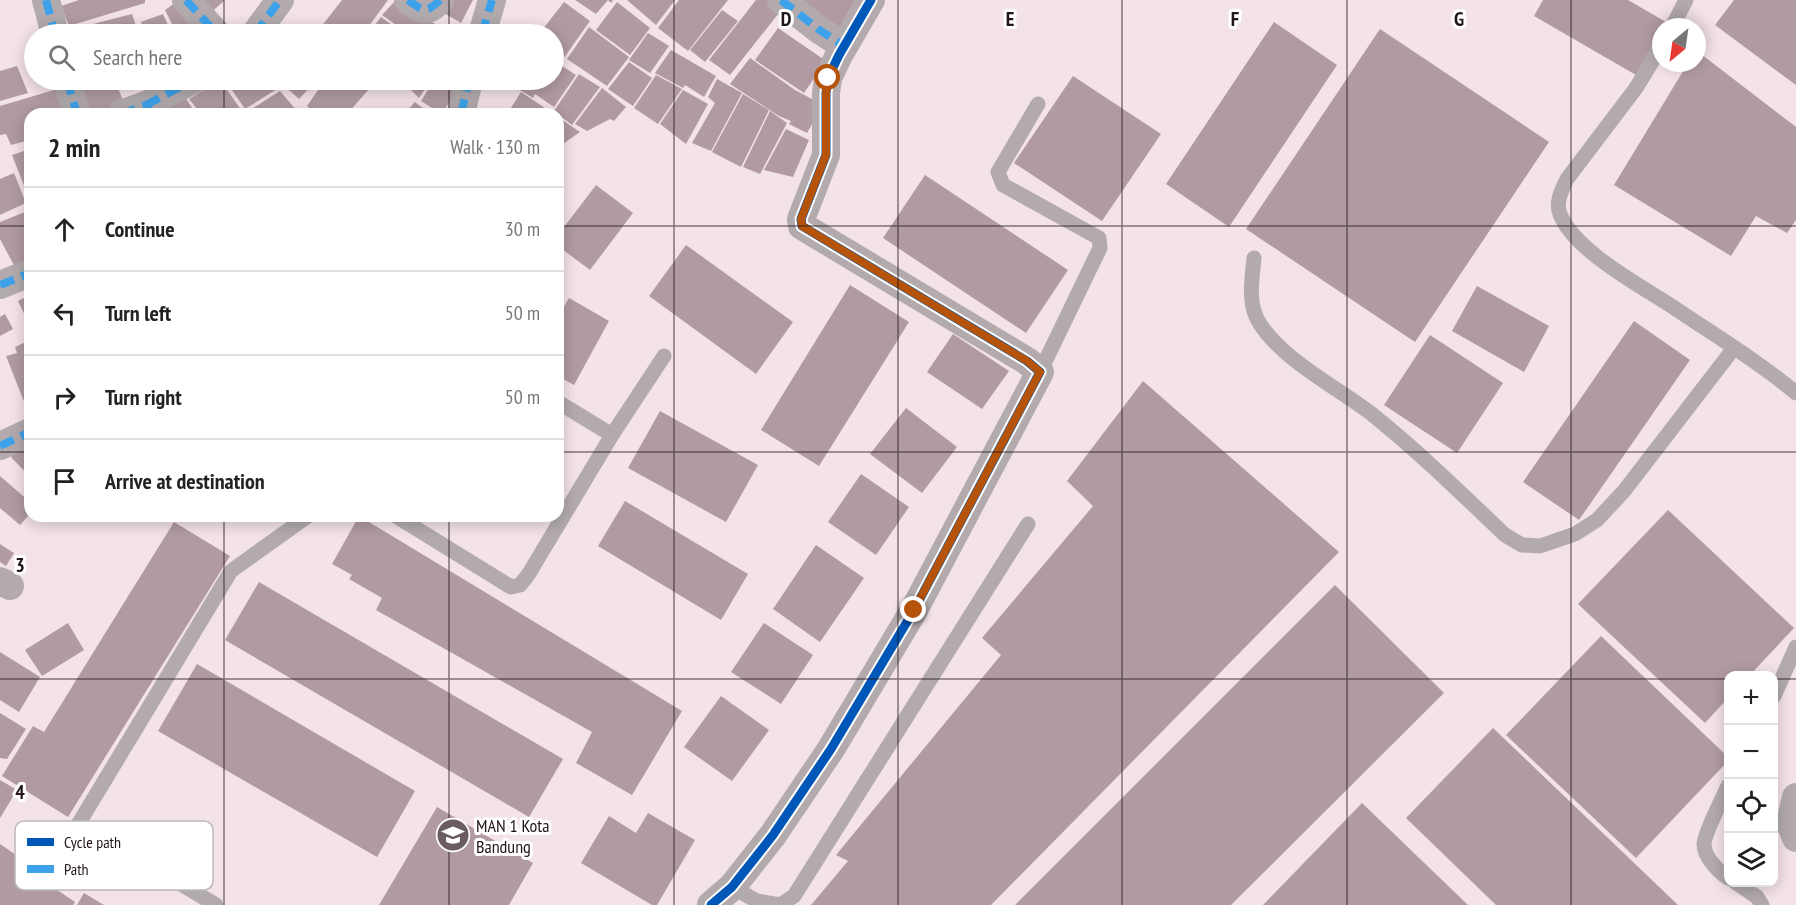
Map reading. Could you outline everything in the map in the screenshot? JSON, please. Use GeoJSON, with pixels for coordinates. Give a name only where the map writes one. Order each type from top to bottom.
{"type":"FeatureCollection","features":[{"type":"Feature","properties":{"kind":"street"},"geometry":{"type":"LineString","coordinates":[[46,0],[52,24]]}},
{"type":"Feature","properties":{"kind":"street"},"geometry":{"type":"LineString","coordinates":[[186,0],[208,24]]}},
{"type":"Feature","properties":{"kind":"street"},"geometry":{"type":"LineString","coordinates":[[262,24],[280,0]]}},
{"type":"Feature","properties":{"kind":"street"},"geometry":{"type":"LineString","coordinates":[[408,0],[426,10],[431,9],[440,0]]}},
{"type":"Feature","properties":{"kind":"street"},"geometry":{"type":"LineString","coordinates":[[485,24],[492,0]]}},
{"type":"Feature","properties":{"kind":"street"},"geometry":{"type":"LineString","coordinates":[[781,0],[844,46]]}},
{"type":"Feature","properties":{"kind":"street"},"geometry":{"type":"LineString","coordinates":[[722,896],[773,836],[831,749],[914,610],[1040,372],[1027,361],[802,226],[801,219],[826,155],[828,78],[871,0]]}},
{"type":"Feature","properties":{"kind":"street"},"geometry":{"type":"LineString","coordinates":[[70,90],[75,108]]}},
{"type":"Feature","properties":{"kind":"street"},"geometry":{"type":"LineString","coordinates":[[145,108],[177,90]]}},
{"type":"Feature","properties":{"kind":"street"},"geometry":{"type":"LineString","coordinates":[[462,108],[467,90]]}},
{"type":"Feature","properties":{"kind":"street"},"geometry":{"type":"LineString","coordinates":[[0,285],[24,275]]}},
{"type":"Feature","properties":{"kind":"street"},"geometry":{"type":"LineString","coordinates":[[0,446],[24,435]]}},
{"type":"Feature","properties":{"kind":"street"},"geometry":{"type":"LineString","coordinates":[[1796,797],[1790,823],[1796,838]]}},
{"type":"Feature","properties":{"kind":"lane"},"geometry":{"type":"LineString","coordinates":[[1677,18],[1686,0]]}},
{"type":"Feature","properties":{"kind":"lane"},"geometry":{"type":"LineString","coordinates":[[1652,61],[1636,88],[1567,179],[1559,196],[1559,213],[1571,233],[1602,260],[1781,380],[1796,393]]}},
{"type":"Feature","properties":{"kind":"lane"},"geometry":{"type":"LineString","coordinates":[[1038,104],[998,172],[1003,184],[1099,238],[1100,248],[1040,372]]}},
{"type":"Feature","properties":{"kind":"lane"},"geometry":{"type":"LineString","coordinates":[[1254,258],[1250,299],[1258,322],[1272,341],[1395,433],[1505,535],[1522,545],[1540,546],[1575,534],[1597,520],[1624,491],[1734,348]]}},
{"type":"Feature","properties":{"kind":"lane"},"geometry":{"type":"LineString","coordinates":[[564,515],[612,435],[664,356]]}},
{"type":"Feature","properties":{"kind":"lane"},"geometry":{"type":"LineString","coordinates":[[564,406],[612,435]]}},
{"type":"Feature","properties":{"kind":"lane"},"geometry":{"type":"LineString","coordinates":[[80,821],[231,571],[300,522]]}},
{"type":"Feature","properties":{"kind":"lane"},"geometry":{"type":"LineString","coordinates":[[415,522],[511,587],[520,585],[528,575],[560,522]]}},
{"type":"Feature","properties":{"kind":"lane"},"geometry":{"type":"LineString","coordinates":[[722,896],[780,905],[794,896],[1028,524]]}},
{"type":"Feature","properties":{"kind":"lane"},"geometry":{"type":"LineString","coordinates":[[1778,685],[1796,647]]}},
{"type":"Feature","properties":{"kind":"lane"},"geometry":{"type":"LineString","coordinates":[[1724,795],[1704,844],[1709,859],[1724,874]]}},
{"type":"Feature","properties":{"kind":"lane"},"geometry":{"type":"LineString","coordinates":[[1742,887],[1757,897],[1762,905]]}},
{"type":"Feature","properties":{"kind":"lane"},"geometry":{"type":"LineString","coordinates":[[191,890],[216,905]]}},
{"type":"Feature","properties":{"kind":"building"},"geometry":{"type":"Polygon","coordinates":[[[79,0],[145,0],[145,3],[76,24],[68,24],[61,6],[79,0]]]}},
{"type":"Feature","properties":{"kind":"building"},"geometry":{"type":"Polygon","coordinates":[[[179,0],[196,24],[172,24],[165,10],[179,0]]]}},
{"type":"Feature","properties":{"kind":"building"},"geometry":{"type":"Polygon","coordinates":[[[189,0],[225,0],[207,16],[189,0]]]}},
{"type":"Feature","properties":{"kind":"building"},"geometry":{"type":"Polygon","coordinates":[[[342,0],[388,0],[370,24],[323,24],[342,0]]]}},
{"type":"Feature","properties":{"kind":"building"},"geometry":{"type":"Polygon","coordinates":[[[452,0],[473,0],[461,23],[444,13],[452,0]]]}},
{"type":"Feature","properties":{"kind":"building"},"geometry":{"type":"Polygon","coordinates":[[[575,0],[608,0],[596,14],[575,0]]]}},
{"type":"Feature","properties":{"kind":"building"},"geometry":{"type":"Polygon","coordinates":[[[627,0],[675,0],[656,25],[627,0]]]}},
{"type":"Feature","properties":{"kind":"building"},"geometry":{"type":"Polygon","coordinates":[[[679,0],[728,0],[688,51],[658,28],[679,0]]]}},
{"type":"Feature","properties":{"kind":"building"},"geometry":{"type":"Polygon","coordinates":[[[756,0],[771,0],[782,9],[730,75],[709,60],[756,0]]]}},
{"type":"Feature","properties":{"kind":"building"},"geometry":{"type":"Polygon","coordinates":[[[796,0],[859,0],[838,34],[796,0]]]}},
{"type":"Feature","properties":{"kind":"building"},"geometry":{"type":"Polygon","coordinates":[[[1543,0],[1628,0],[1659,18],[1652,18],[1652,47],[1636,75],[1534,16],[1543,0]]]}},
{"type":"Feature","properties":{"kind":"building"},"geometry":{"type":"Polygon","coordinates":[[[1734,0],[1796,0],[1796,85],[1715,25],[1734,0]]]}},
{"type":"Feature","properties":{"kind":"building"},"geometry":{"type":"Polygon","coordinates":[[[395,1],[435,24],[395,24],[382,15],[395,1]]]}},
{"type":"Feature","properties":{"kind":"building"},"geometry":{"type":"Polygon","coordinates":[[[564,2],[590,21],[564,58],[564,24],[547,24],[564,2]]]}},
{"type":"Feature","properties":{"kind":"building"},"geometry":{"type":"Polygon","coordinates":[[[617,2],[650,28],[630,55],[596,30],[617,2]]]}},
{"type":"Feature","properties":{"kind":"building"},"geometry":{"type":"Polygon","coordinates":[[[722,10],[738,21],[705,62],[690,50],[722,10]]]}},
{"type":"Feature","properties":{"kind":"building"},"geometry":{"type":"Polygon","coordinates":[[[132,14],[136,24],[93,24],[132,14]]]}},
{"type":"Feature","properties":{"kind":"building"},"geometry":{"type":"Polygon","coordinates":[[[163,14],[168,24],[142,24],[141,22],[163,14]]]}},
{"type":"Feature","properties":{"kind":"building"},"geometry":{"type":"Polygon","coordinates":[[[381,17],[390,24],[376,24],[381,17]]]}},
{"type":"Feature","properties":{"kind":"building"},"geometry":{"type":"Polygon","coordinates":[[[1274,22],[1337,65],[1229,227],[1166,184],[1274,22]]]}},
{"type":"Feature","properties":{"kind":"building"},"geometry":{"type":"Polygon","coordinates":[[[589,27],[629,57],[607,86],[567,59],[589,27]]]}},
{"type":"Feature","properties":{"kind":"building"},"geometry":{"type":"Polygon","coordinates":[[[778,28],[826,61],[804,93],[755,60],[778,28]]]}},
{"type":"Feature","properties":{"kind":"building"},"geometry":{"type":"Polygon","coordinates":[[[1380,29],[1549,142],[1415,342],[1246,229],[1380,29]]]}},
{"type":"Feature","properties":{"kind":"building"},"geometry":{"type":"Polygon","coordinates":[[[648,33],[669,46],[650,73],[629,60],[648,33]]]}},
{"type":"Feature","properties":{"kind":"building"},"geometry":{"type":"Polygon","coordinates":[[[671,50],[716,76],[704,97],[685,85],[683,88],[655,73],[671,50]]]}},
{"type":"Feature","properties":{"kind":"building"},"geometry":{"type":"Polygon","coordinates":[[[750,58],[795,90],[823,105],[807,133],[789,124],[791,121],[779,116],[730,84],[750,58]]]}},
{"type":"Feature","properties":{"kind":"building"},"geometry":{"type":"Polygon","coordinates":[[[1706,58],[1796,127],[1796,220],[1787,233],[1756,216],[1731,256],[1614,185],[1683,72],[1706,72],[1706,58]]]}},
{"type":"Feature","properties":{"kind":"building"},"geometry":{"type":"Polygon","coordinates":[[[629,62],[652,78],[633,106],[608,89],[629,62]]]}},
{"type":"Feature","properties":{"kind":"building"},"geometry":{"type":"Polygon","coordinates":[[[17,66],[24,83],[24,90],[28,93],[0,101],[0,71],[17,66]]]}},
{"type":"Feature","properties":{"kind":"building"},"geometry":{"type":"Polygon","coordinates":[[[564,67],[576,75],[554,107],[535,94],[533,98],[520,90],[564,90],[564,67]]]}},
{"type":"Feature","properties":{"kind":"building"},"geometry":{"type":"Polygon","coordinates":[[[579,74],[600,87],[572,125],[564,119],[564,108],[556,108],[579,74]]]}},
{"type":"Feature","properties":{"kind":"building"},"geometry":{"type":"Polygon","coordinates":[[[656,75],[682,89],[658,124],[634,108],[656,75]]]}},
{"type":"Feature","properties":{"kind":"building"},"geometry":{"type":"Polygon","coordinates":[[[1073,76],[1161,134],[1102,221],[1014,163],[1073,76]]]}},
{"type":"Feature","properties":{"kind":"building"},"geometry":{"type":"Polygon","coordinates":[[[717,79],[742,93],[711,151],[692,143],[715,103],[708,97],[717,79]]]}},
{"type":"Feature","properties":{"kind":"building"},"geometry":{"type":"Polygon","coordinates":[[[602,88],[626,107],[614,121],[610,119],[587,131],[575,124],[602,88]]]}},
{"type":"Feature","properties":{"kind":"building"},"geometry":{"type":"Polygon","coordinates":[[[54,90],[65,90],[69,108],[24,108],[24,142],[11,145],[6,134],[0,135],[0,106],[54,90]]]}},
{"type":"Feature","properties":{"kind":"building"},"geometry":{"type":"Polygon","coordinates":[[[77,90],[119,90],[125,106],[118,108],[84,108],[77,90]]]}},
{"type":"Feature","properties":{"kind":"building"},"geometry":{"type":"Polygon","coordinates":[[[204,90],[227,90],[240,108],[196,108],[189,99],[204,90]]]}},
{"type":"Feature","properties":{"kind":"building"},"geometry":{"type":"Polygon","coordinates":[[[232,90],[275,90],[247,108],[232,90]]]}},
{"type":"Feature","properties":{"kind":"building"},"geometry":{"type":"Polygon","coordinates":[[[289,90],[308,90],[299,99],[289,90]]]}},
{"type":"Feature","properties":{"kind":"building"},"geometry":{"type":"Polygon","coordinates":[[[318,90],[368,90],[352,108],[310,108],[307,106],[318,90]]]}},
{"type":"Feature","properties":{"kind":"building"},"geometry":{"type":"Polygon","coordinates":[[[411,90],[424,90],[419,98],[411,90]]]}},
{"type":"Feature","properties":{"kind":"building"},"geometry":{"type":"Polygon","coordinates":[[[428,90],[457,90],[446,108],[432,108],[421,101],[428,90]]]}},
{"type":"Feature","properties":{"kind":"building"},"geometry":{"type":"Polygon","coordinates":[[[683,90],[708,104],[686,144],[660,124],[683,90]]]}},
{"type":"Feature","properties":{"kind":"building"},"geometry":{"type":"Polygon","coordinates":[[[280,91],[294,108],[253,108],[280,91]]]}},
{"type":"Feature","properties":{"kind":"building"},"geometry":{"type":"Polygon","coordinates":[[[521,92],[545,108],[511,108],[521,92]]]}},
{"type":"Feature","properties":{"kind":"building"},"geometry":{"type":"Polygon","coordinates":[[[743,94],[769,110],[741,167],[712,152],[743,94]]]}},
{"type":"Feature","properties":{"kind":"building"},"geometry":{"type":"Polygon","coordinates":[[[185,97],[192,108],[166,108],[185,97]]]}},
{"type":"Feature","properties":{"kind":"building"},"geometry":{"type":"Polygon","coordinates":[[[415,102],[422,108],[410,108],[415,102]]]}},
{"type":"Feature","properties":{"kind":"building"},"geometry":{"type":"Polygon","coordinates":[[[770,111],[787,123],[760,174],[743,167],[770,111]]]}},
{"type":"Feature","properties":{"kind":"building"},"geometry":{"type":"Polygon","coordinates":[[[564,121],[580,132],[564,143],[564,121]]]}},
{"type":"Feature","properties":{"kind":"building"},"geometry":{"type":"Polygon","coordinates":[[[786,129],[809,140],[793,177],[764,170],[786,129]]]}},
{"type":"Feature","properties":{"kind":"building"},"geometry":{"type":"Polygon","coordinates":[[[24,151],[24,186],[12,155],[24,151]]]}},
{"type":"Feature","properties":{"kind":"building"},"geometry":{"type":"Polygon","coordinates":[[[14,173],[24,198],[24,204],[0,215],[0,179],[14,173]]]}},
{"type":"Feature","properties":{"kind":"building"},"geometry":{"type":"Polygon","coordinates":[[[925,175],[1068,270],[1026,333],[883,238],[925,175]]]}},
{"type":"Feature","properties":{"kind":"building"},"geometry":{"type":"Polygon","coordinates":[[[596,185],[633,213],[590,270],[564,250],[564,227],[596,185]]]}},
{"type":"Feature","properties":{"kind":"building"},"geometry":{"type":"Polygon","coordinates":[[[24,212],[24,263],[15,267],[0,239],[0,222],[24,212]]]}},
{"type":"Feature","properties":{"kind":"building"},"geometry":{"type":"Polygon","coordinates":[[[686,245],[793,322],[756,374],[649,296],[686,245]]]}},
{"type":"Feature","properties":{"kind":"building"},"geometry":{"type":"Polygon","coordinates":[[[850,285],[909,322],[819,466],[761,430],[850,285]]]}},
{"type":"Feature","properties":{"kind":"building"},"geometry":{"type":"Polygon","coordinates":[[[1477,286],[1549,326],[1524,372],[1452,331],[1477,286]]]}},
{"type":"Feature","properties":{"kind":"building"},"geometry":{"type":"Polygon","coordinates":[[[24,298],[24,314],[18,301],[24,298]]]}},
{"type":"Feature","properties":{"kind":"building"},"geometry":{"type":"Polygon","coordinates":[[[569,298],[609,321],[574,385],[564,379],[564,307],[569,298]]]}},
{"type":"Feature","properties":{"kind":"building"},"geometry":{"type":"Polygon","coordinates":[[[5,314],[13,329],[0,336],[0,317],[5,314]]]}},
{"type":"Feature","properties":{"kind":"building"},"geometry":{"type":"Polygon","coordinates":[[[1634,321],[1690,360],[1579,520],[1523,482],[1634,321]]]}},
{"type":"Feature","properties":{"kind":"building"},"geometry":{"type":"Polygon","coordinates":[[[953,334],[1009,371],[982,409],[927,372],[953,334]]]}},
{"type":"Feature","properties":{"kind":"building"},"geometry":{"type":"Polygon","coordinates":[[[1430,335],[1503,383],[1457,453],[1384,405],[1430,335]]]}},
{"type":"Feature","properties":{"kind":"building"},"geometry":{"type":"Polygon","coordinates":[[[24,343],[24,401],[6,356],[17,353],[15,347],[24,343]]]}},
{"type":"Feature","properties":{"kind":"building"},"geometry":{"type":"Polygon","coordinates":[[[1143,381],[1339,552],[991,905],[811,905],[848,861],[836,855],[1001,655],[982,638],[1093,506],[1067,481],[1143,381]]]}},
{"type":"Feature","properties":{"kind":"building"},"geometry":{"type":"Polygon","coordinates":[[[906,408],[957,447],[922,493],[870,454],[906,408]]]}},
{"type":"Feature","properties":{"kind":"building"},"geometry":{"type":"Polygon","coordinates":[[[660,411],[758,465],[726,522],[628,468],[660,411]]]}},
{"type":"Feature","properties":{"kind":"building"},"geometry":{"type":"Polygon","coordinates":[[[24,445],[24,471],[11,457],[24,445]]]}},
{"type":"Feature","properties":{"kind":"building"},"geometry":{"type":"Polygon","coordinates":[[[861,474],[909,507],[876,555],[828,522],[861,474]]]}},
{"type":"Feature","properties":{"kind":"building"},"geometry":{"type":"Polygon","coordinates":[[[0,476],[24,497],[24,521],[20,525],[0,508],[0,476]]]}},
{"type":"Feature","properties":{"kind":"building"},"geometry":{"type":"Polygon","coordinates":[[[625,501],[748,574],[721,620],[598,546],[625,501]]]}},
{"type":"Feature","properties":{"kind":"building"},"geometry":{"type":"Polygon","coordinates":[[[1668,510],[1794,628],[1754,671],[1724,671],[1724,702],[1705,723],[1578,604],[1668,510]]]}},
{"type":"Feature","properties":{"kind":"building"},"geometry":{"type":"Polygon","coordinates":[[[174,522],[230,556],[68,817],[2,776],[33,726],[44,732],[174,522]]]}},
{"type":"Feature","properties":{"kind":"building"},"geometry":{"type":"Polygon","coordinates":[[[356,522],[369,522],[682,711],[632,795],[576,763],[592,732],[376,610],[382,598],[349,579],[352,575],[332,564],[356,522]]]}},
{"type":"Feature","properties":{"kind":"building"},"geometry":{"type":"Polygon","coordinates":[[[0,544],[14,553],[6,566],[0,562],[0,544]]]}},
{"type":"Feature","properties":{"kind":"building"},"geometry":{"type":"Polygon","coordinates":[[[816,545],[864,578],[820,642],[773,609],[816,545]]]}},
{"type":"Feature","properties":{"kind":"building"},"geometry":{"type":"Polygon","coordinates":[[[259,582],[563,759],[529,817],[225,640],[259,582]]]}},
{"type":"Feature","properties":{"kind":"building"},"geometry":{"type":"Polygon","coordinates":[[[1335,585],[1444,693],[1231,905],[1015,905],[1335,585]]]}},
{"type":"Feature","properties":{"kind":"building"},"geometry":{"type":"Polygon","coordinates":[[[68,623],[84,650],[42,676],[25,650],[68,623]]]}},
{"type":"Feature","properties":{"kind":"building"},"geometry":{"type":"Polygon","coordinates":[[[764,623],[813,655],[781,704],[731,672],[764,623]]]}},
{"type":"Feature","properties":{"kind":"building"},"geometry":{"type":"Polygon","coordinates":[[[1601,636],[1724,753],[1724,765],[1636,858],[1506,735],[1601,636]]]}},
{"type":"Feature","properties":{"kind":"building"},"geometry":{"type":"Polygon","coordinates":[[[0,652],[40,677],[19,712],[0,700],[0,652]]]}},
{"type":"Feature","properties":{"kind":"building"},"geometry":{"type":"Polygon","coordinates":[[[197,664],[415,791],[377,857],[158,731],[197,664]]]}},
{"type":"Feature","properties":{"kind":"building"},"geometry":{"type":"Polygon","coordinates":[[[721,696],[769,730],[732,781],[684,747],[721,696]]]}},
{"type":"Feature","properties":{"kind":"building"},"geometry":{"type":"Polygon","coordinates":[[[0,713],[26,729],[7,759],[0,758],[0,713]]]}},
{"type":"Feature","properties":{"kind":"building"},"geometry":{"type":"Polygon","coordinates":[[[1493,728],[1678,905],[1496,905],[1406,818],[1493,728]]]}},
{"type":"Feature","properties":{"kind":"building"},"geometry":{"type":"Polygon","coordinates":[[[0,780],[17,790],[0,818],[0,780]]]}},
{"type":"Feature","properties":{"kind":"building"},"geometry":{"type":"Polygon","coordinates":[[[1362,803],[1468,905],[1263,905],[1362,803]]]}},
{"type":"Feature","properties":{"kind":"building","name":"MAN 1 Kota Bandung"},"geometry":{"type":"Polygon","coordinates":[[[437,807],[533,863],[509,905],[379,905],[437,807]]]}},
{"type":"Feature","properties":{"kind":"building"},"geometry":{"type":"Polygon","coordinates":[[[648,813],[695,840],[657,905],[652,905],[581,863],[609,816],[636,833],[648,813]]]}},
{"type":"Feature","properties":{"kind":"building"},"geometry":{"type":"Polygon","coordinates":[[[0,844],[15,854],[15,890],[57,890],[75,902],[73,905],[0,905],[0,844]]]}},
{"type":"Feature","properties":{"kind":"building"},"geometry":{"type":"Polygon","coordinates":[[[84,893],[104,905],[77,905],[84,893]]]}},
{"type":"Feature","properties":{"kind":"marked path"},"geometry":{"type":"LineString","coordinates":[[46,0],[52,24]]}},
{"type":"Feature","properties":{"kind":"marked path"},"geometry":{"type":"LineString","coordinates":[[186,0],[208,24]]}},
{"type":"Feature","properties":{"kind":"marked path"},"geometry":{"type":"LineString","coordinates":[[262,24],[280,0]]}},
{"type":"Feature","properties":{"kind":"marked path"},"geometry":{"type":"LineString","coordinates":[[408,0],[424,9],[428,9],[440,0]]}},
{"type":"Feature","properties":{"kind":"marked path"},"geometry":{"type":"LineString","coordinates":[[485,24],[492,0]]}},
{"type":"Feature","properties":{"kind":"marked path"},"geometry":{"type":"LineString","coordinates":[[781,0],[844,46]]}},
{"type":"Feature","properties":{"kind":"marked path"},"geometry":{"type":"LineString","coordinates":[[70,90],[75,108]]}},
{"type":"Feature","properties":{"kind":"marked path"},"geometry":{"type":"LineString","coordinates":[[146,105],[174,90]]}},
{"type":"Feature","properties":{"kind":"marked path"},"geometry":{"type":"LineString","coordinates":[[462,108],[467,90]]}},
{"type":"Feature","properties":{"kind":"marked path"},"geometry":{"type":"LineString","coordinates":[[138,108],[146,105],[148,108]]}},
{"type":"Feature","properties":{"kind":"marked path"},"geometry":{"type":"LineString","coordinates":[[0,285],[24,275]]}},
{"type":"Feature","properties":{"kind":"marked path"},"geometry":{"type":"LineString","coordinates":[[0,446],[24,435]]}},
{"type":"Feature","properties":{"kind":"cycle path"},"geometry":{"type":"LineString","coordinates":[[711,905],[732,887],[773,835],[831,749],[914,610],[1040,372],[1027,361],[802,226],[801,219],[826,155],[828,78],[871,0]]}},
{"type":"Feature","properties":{"kind":"place","name":"MAN 1 Kota Bandung"},"geometry":{"type":"Point","coordinates":[453,835]}},
{"type":"Feature","properties":{"kind":"route"},"geometry":{"type":"LineString","coordinates":[[828,78],[826,155],[801,219],[802,226],[1027,361],[1040,372],[914,610]]}}]}
